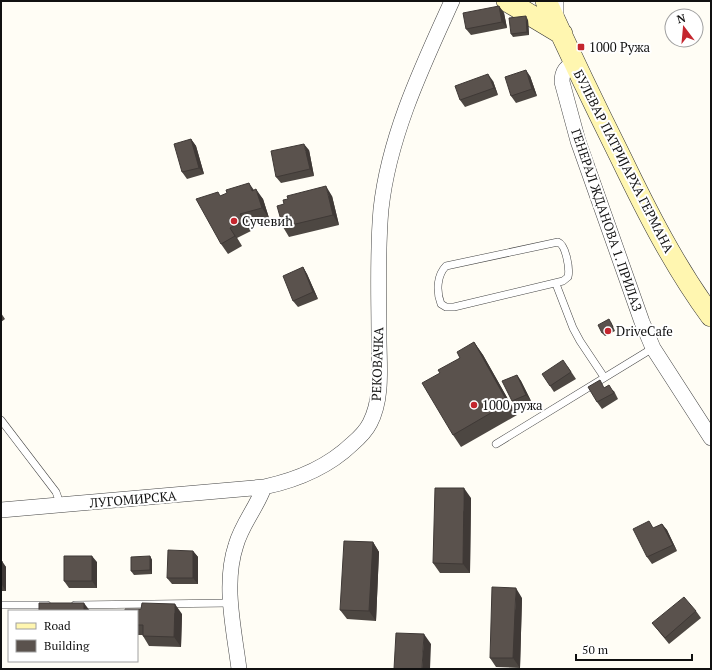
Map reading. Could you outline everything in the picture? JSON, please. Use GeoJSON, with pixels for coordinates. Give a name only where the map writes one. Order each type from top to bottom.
{"type":"FeatureCollection","features":[{"type":"Feature","properties":{"kind":"main road"},"geometry":{"type":"LineString","coordinates":[[507,1],[562,34]]}},
{"type":"Feature","properties":{"kind":"main road","name":"БУЛЕВАР ПАТРИЈАРХА ГЕРМАНА"},"geometry":{"type":"LineString","coordinates":[[546,1],[574,62],[648,213],[690,286],[711,316]]}},
{"type":"Feature","properties":{"kind":"street","name":"РЕКОВАЧКА"},"geometry":{"type":"LineString","coordinates":[[264,487],[287,482],[322,467],[346,450],[370,424],[375,409],[379,378],[379,237],[388,171],[400,127],[419,77],[452,1]]}},
{"type":"Feature","properties":{"kind":"street","name":"ГЕНЕРАЛ ЖДАНОВА 1. ПРИЛАЗ"},"geometry":{"type":"LineString","coordinates":[[574,62],[565,68],[562,75],[562,82],[578,141],[634,301],[653,348],[711,438]]}},
{"type":"Feature","properties":{"kind":"street","name":"ЛУГОМИРСКА"},"geometry":{"type":"LineString","coordinates":[[1,510],[61,506],[264,487]]}},
{"type":"Feature","properties":{"kind":"street"},"geometry":{"type":"LineString","coordinates":[[239,669],[230,603],[232,565],[236,544],[260,498],[264,487]]}},
{"type":"Feature","properties":{"kind":"lane"},"geometry":{"type":"LineString","coordinates":[[560,1],[562,34]]}},
{"type":"Feature","properties":{"kind":"lane"},"geometry":{"type":"LineString","coordinates":[[558,242],[561,243],[564,248],[569,274],[566,279],[556,284],[454,307],[446,307],[440,304],[438,298],[439,276],[446,266],[558,242]]}},
{"type":"Feature","properties":{"kind":"lane"},"geometry":{"type":"LineString","coordinates":[[556,284],[573,328],[604,377]]}},
{"type":"Feature","properties":{"kind":"lane"},"geometry":{"type":"LineString","coordinates":[[496,444],[653,348]]}},
{"type":"Feature","properties":{"kind":"lane"},"geometry":{"type":"LineString","coordinates":[[1,420],[56,492],[61,506]]}},
{"type":"Feature","properties":{"kind":"lane"},"geometry":{"type":"LineString","coordinates":[[64,605],[230,603]]}},
{"type":"Feature","properties":{"kind":"lane"},"geometry":{"type":"LineString","coordinates":[[1,605],[56,605]]}},
{"type":"Feature","properties":{"kind":"building"},"geometry":{"type":"Polygon","coordinates":[[[499,6],[502,22],[466,29],[463,13],[499,6]]]}},
{"type":"Feature","properties":{"kind":"building"},"geometry":{"type":"Polygon","coordinates":[[[526,16],[527,32],[511,34],[509,18],[526,16]]]}},
{"type":"Feature","properties":{"kind":"building"},"geometry":{"type":"Polygon","coordinates":[[[526,70],[532,89],[511,96],[505,77],[526,70]]]}},
{"type":"Feature","properties":{"kind":"building"},"geometry":{"type":"Polygon","coordinates":[[[488,74],[494,88],[460,100],[455,86],[488,74]]]}},
{"type":"Feature","properties":{"kind":"building"},"geometry":{"type":"Polygon","coordinates":[[[191,139],[199,168],[182,172],[174,144],[191,139]]]}},
{"type":"Feature","properties":{"kind":"building"},"geometry":{"type":"Polygon","coordinates":[[[304,144],[310,169],[276,177],[271,151],[304,144]]]}},
{"type":"Feature","properties":{"kind":"building","name":"Сучевић"},"geometry":{"type":"Polygon","coordinates":[[[249,183],[252,191],[256,189],[262,208],[240,214],[244,221],[230,228],[235,236],[221,244],[196,199],[218,192],[220,196],[227,193],[226,190],[249,183]]]}},
{"type":"Feature","properties":{"kind":"building"},"geometry":{"type":"Polygon","coordinates":[[[326,186],[333,215],[283,227],[277,206],[284,204],[283,200],[288,199],[287,196],[326,186]]]}},
{"type":"Feature","properties":{"kind":"building"},"geometry":{"type":"Polygon","coordinates":[[[303,267],[313,292],[293,301],[283,276],[303,267]]]}},
{"type":"Feature","properties":{"kind":"building"},"geometry":{"type":"Polygon","coordinates":[[[609,319],[613,327],[602,333],[598,325],[609,319]]]}},
{"type":"Feature","properties":{"kind":"building","name":"1000 ружа"},"geometry":{"type":"Polygon","coordinates":[[[474,342],[508,403],[453,435],[422,383],[440,373],[438,370],[460,358],[457,352],[474,342]]]}},
{"type":"Feature","properties":{"kind":"building"},"geometry":{"type":"Polygon","coordinates":[[[563,360],[571,372],[550,386],[542,374],[563,360]]]}},
{"type":"Feature","properties":{"kind":"building"},"geometry":{"type":"Polygon","coordinates":[[[517,375],[526,395],[512,401],[502,381],[517,375]]]}},
{"type":"Feature","properties":{"kind":"building"},"geometry":{"type":"Polygon","coordinates":[[[600,380],[604,388],[609,385],[614,393],[597,402],[588,387],[600,380]]]}},
{"type":"Feature","properties":{"kind":"building"},"geometry":{"type":"Polygon","coordinates":[[[435,488],[464,488],[463,564],[433,563],[435,488]]]}},
{"type":"Feature","properties":{"kind":"building"},"geometry":{"type":"Polygon","coordinates":[[[649,521],[653,528],[662,524],[673,545],[647,557],[633,529],[649,521]]]}},
{"type":"Feature","properties":{"kind":"building"},"geometry":{"type":"Polygon","coordinates":[[[344,541],[373,542],[369,611],[340,610],[344,541]]]}},
{"type":"Feature","properties":{"kind":"building"},"geometry":{"type":"Polygon","coordinates":[[[168,550],[193,551],[193,578],[167,578],[168,550]]]}},
{"type":"Feature","properties":{"kind":"building"},"geometry":{"type":"Polygon","coordinates":[[[64,556],[92,556],[92,581],[64,581],[64,556]]]}},
{"type":"Feature","properties":{"kind":"building"},"geometry":{"type":"Polygon","coordinates":[[[150,556],[150,570],[131,571],[131,557],[150,556]]]}},
{"type":"Feature","properties":{"kind":"building"},"geometry":{"type":"Polygon","coordinates":[[[2,561],[2,585],[1,585],[2,561]]]}},
{"type":"Feature","properties":{"kind":"building"},"geometry":{"type":"Polygon","coordinates":[[[492,587],[516,588],[513,658],[490,658],[492,587]]]}},
{"type":"Feature","properties":{"kind":"building"},"geometry":{"type":"Polygon","coordinates":[[[684,597],[696,611],[665,638],[652,623],[684,597]]]}},
{"type":"Feature","properties":{"kind":"building"},"geometry":{"type":"Polygon","coordinates":[[[39,603],[84,603],[84,610],[39,610],[39,603]]]}},
{"type":"Feature","properties":{"kind":"building"},"geometry":{"type":"Polygon","coordinates":[[[142,603],[175,604],[174,637],[143,636],[143,625],[138,625],[138,610],[125,610],[141,609],[142,603]]]}},
{"type":"Feature","properties":{"kind":"building"},"geometry":{"type":"Polygon","coordinates":[[[396,633],[424,634],[422,669],[394,669],[396,633]]]}},
{"type":"Feature","properties":{"kind":"place","name":"1000 Ружа"},"geometry":{"type":"Point","coordinates":[581,47]}},
{"type":"Feature","properties":{"kind":"place","name":"Сучевић"},"geometry":{"type":"Point","coordinates":[234,221]}},
{"type":"Feature","properties":{"kind":"place","name":"DriveCafe"},"geometry":{"type":"Point","coordinates":[608,331]}},
{"type":"Feature","properties":{"kind":"place","name":"1000 ружа"},"geometry":{"type":"Point","coordinates":[474,405]}}]}
